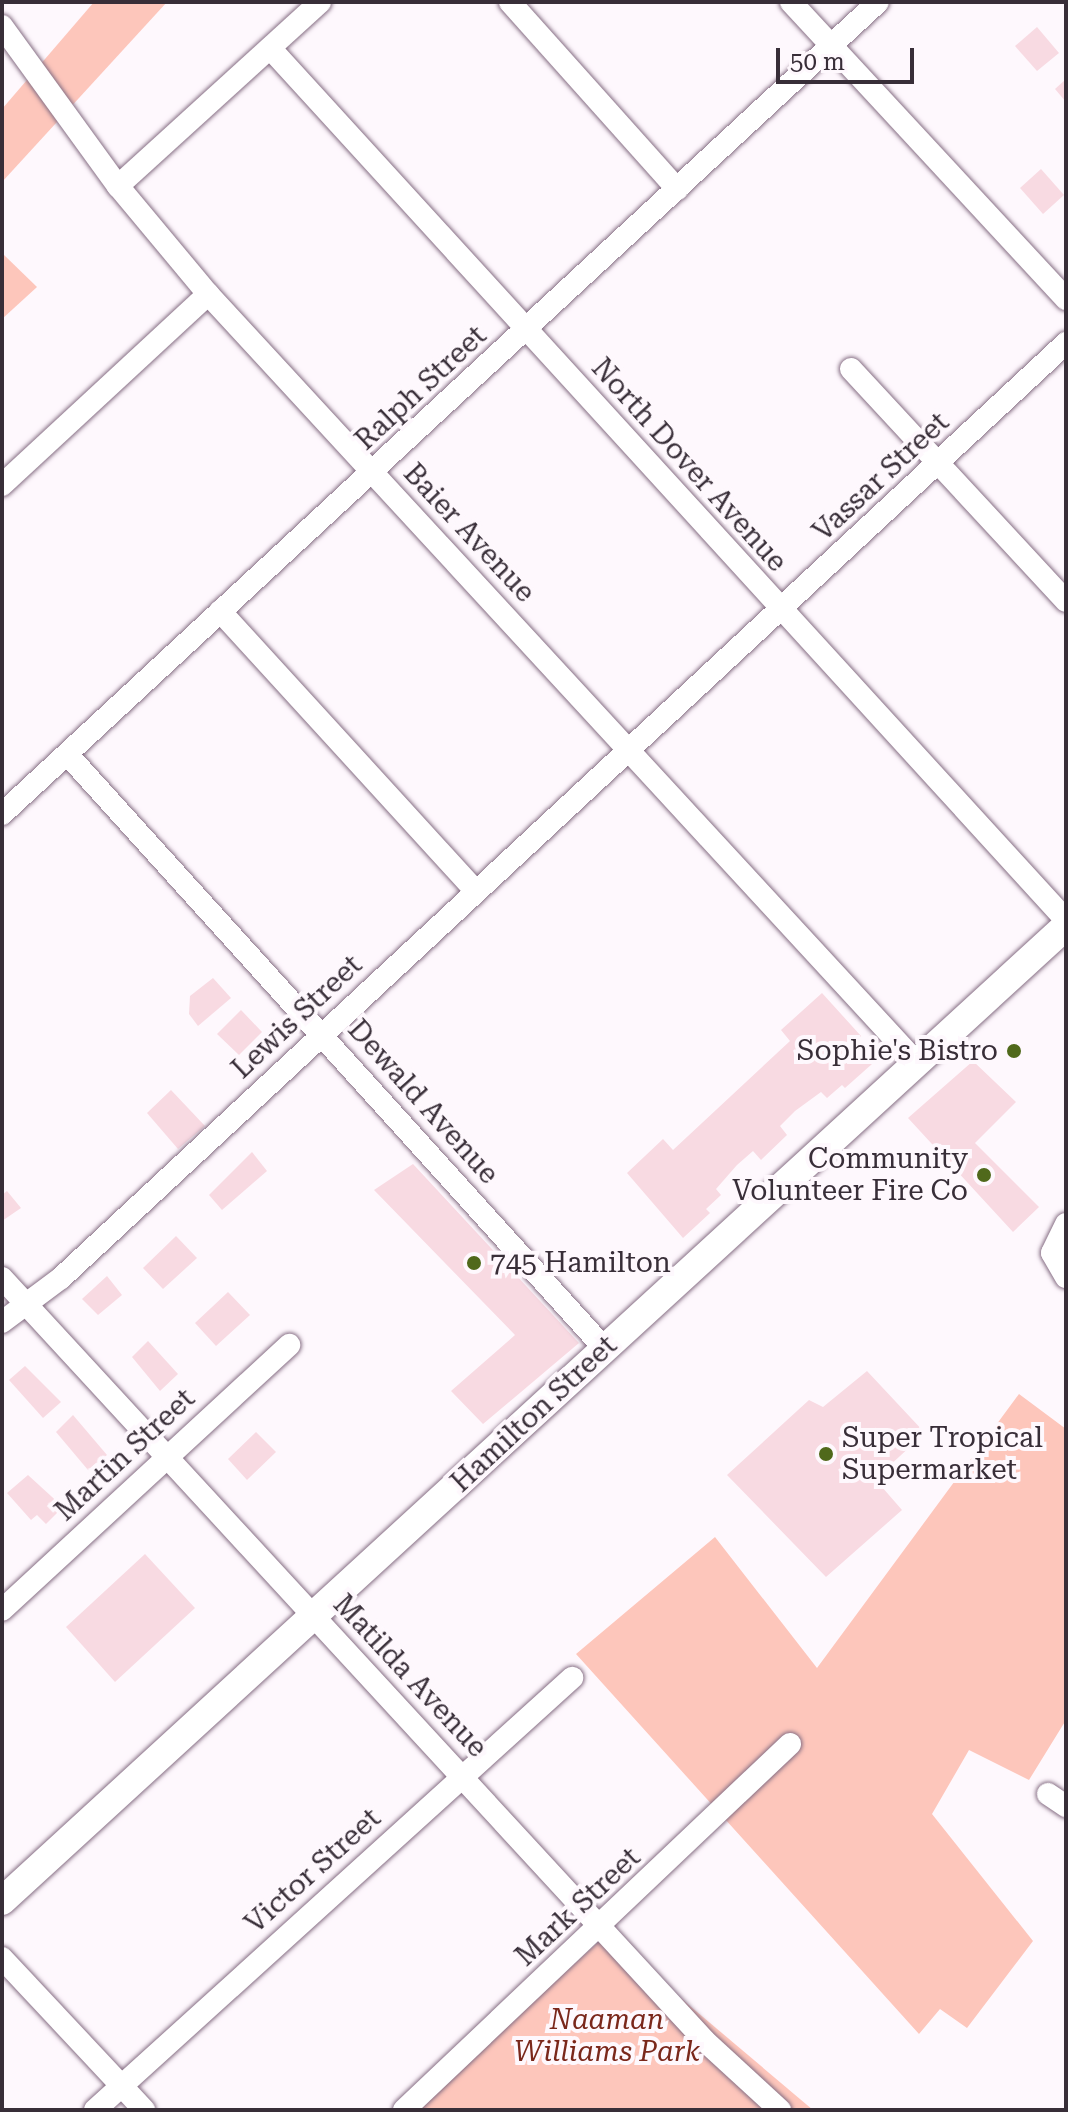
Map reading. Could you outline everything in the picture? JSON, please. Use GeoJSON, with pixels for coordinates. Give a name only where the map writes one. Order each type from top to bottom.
{"type":"FeatureCollection","features":[{"type":"Feature","properties":{"kind":"street"},"geometry":{"type":"LineString","coordinates":[[118,186],[320,2]]}},
{"type":"Feature","properties":{"kind":"street"},"geometry":{"type":"LineString","coordinates":[[510,2],[677,189]]}},
{"type":"Feature","properties":{"kind":"street"},"geometry":{"type":"LineString","coordinates":[[791,2],[1066,299]]}},
{"type":"Feature","properties":{"kind":"street","name":"Ralph Street"},"geometry":{"type":"LineString","coordinates":[[2,814],[373,474],[878,2]]}},
{"type":"Feature","properties":{"kind":"street","name":"Baier Avenue"},"geometry":{"type":"LineString","coordinates":[[2,26],[118,186],[208,294],[915,1061]]}},
{"type":"Feature","properties":{"kind":"street","name":"North Dover Avenue"},"geometry":{"type":"LineString","coordinates":[[270,48],[1066,923]]}},
{"type":"Feature","properties":{"kind":"street"},"geometry":{"type":"LineString","coordinates":[[2,485],[208,294]]}},
{"type":"Feature","properties":{"kind":"street","name":"Vassar Street"},"geometry":{"type":"LineString","coordinates":[[629,750],[1066,343]]}},
{"type":"Feature","properties":{"kind":"street"},"geometry":{"type":"LineString","coordinates":[[851,369],[941,462],[1066,601]]}},
{"type":"Feature","properties":{"kind":"street"},"geometry":{"type":"LineString","coordinates":[[220,611],[476,891]]}},
{"type":"Feature","properties":{"kind":"street","name":"Lewis Street"},"geometry":{"type":"LineString","coordinates":[[2,1322],[61,1278],[629,750]]}},
{"type":"Feature","properties":{"kind":"street","name":"Dewald Avenue"},"geometry":{"type":"LineString","coordinates":[[67,754],[605,1349]]}},
{"type":"Feature","properties":{"kind":"street","name":"Hamilton Street"},"geometry":{"type":"LineString","coordinates":[[2,1901],[1066,923]]}},
{"type":"Feature","properties":{"kind":"street"},"geometry":{"type":"LineString","coordinates":[[1066,1224],[1052,1253],[1066,1277]]}},
{"type":"Feature","properties":{"kind":"street","name":"Matilda Avenue"},"geometry":{"type":"LineString","coordinates":[[2,1278],[705,2041],[780,2110]]}},
{"type":"Feature","properties":{"kind":"street","name":"Martin Street"},"geometry":{"type":"LineString","coordinates":[[2,1610],[289,1345]]}},
{"type":"Feature","properties":{"kind":"street","name":"Victor Street"},"geometry":{"type":"LineString","coordinates":[[95,2110],[572,1678]]}},
{"type":"Feature","properties":{"kind":"street","name":"Mark Street"},"geometry":{"type":"LineString","coordinates":[[404,2110],[601,1927],[790,1744]]}},
{"type":"Feature","properties":{"kind":"street"},"geometry":{"type":"LineString","coordinates":[[2,1958],[144,2110]]}},
{"type":"Feature","properties":{"kind":"green space"},"geometry":{"type":"Polygon","coordinates":[[[94,2],[167,2],[2,182],[2,109],[94,2]]]}},
{"type":"Feature","properties":{"kind":"green space"},"geometry":{"type":"Polygon","coordinates":[[[2,253],[37,287],[2,319],[2,253]]]}},
{"type":"Feature","properties":{"kind":"green space"},"geometry":{"type":"Polygon","coordinates":[[[1019,1394],[1066,1429],[1066,1720],[1029,1780],[969,1750],[932,1814],[1033,1941],[967,2028],[940,2009],[919,2034],[576,1654],[715,1537],[817,1668],[1019,1394]]]}},
{"type":"Feature","properties":{"kind":"green space","name":"Naaman Williams Park"},"geometry":{"type":"Polygon","coordinates":[[[606,1935],[813,2110],[415,2110],[606,1935]]]}},
{"type":"Feature","properties":{"kind":"building"},"geometry":{"type":"Polygon","coordinates":[[[1037,27],[1059,53],[1037,71],[1015,46],[1037,27]]]}},
{"type":"Feature","properties":{"kind":"building"},"geometry":{"type":"Polygon","coordinates":[[[1066,79],[1066,102],[1055,89],[1066,79]]]}},
{"type":"Feature","properties":{"kind":"building"},"geometry":{"type":"Polygon","coordinates":[[[1041,169],[1064,195],[1043,214],[1020,188],[1041,169]]]}},
{"type":"Feature","properties":{"kind":"building"},"geometry":{"type":"Polygon","coordinates":[[[213,978],[231,998],[198,1026],[189,1014],[190,996],[213,978]]]}},
{"type":"Feature","properties":{"kind":"building"},"geometry":{"type":"Polygon","coordinates":[[[822,993],[861,1036],[850,1045],[872,1064],[845,1088],[842,1085],[827,1098],[821,1092],[795,1111],[780,1126],[787,1135],[761,1160],[753,1151],[737,1165],[716,1189],[721,1195],[706,1209],[710,1213],[683,1238],[627,1173],[663,1139],[673,1150],[790,1041],[781,1030],[822,993]]]}},
{"type":"Feature","properties":{"kind":"building"},"geometry":{"type":"Polygon","coordinates":[[[241,1010],[262,1032],[239,1055],[217,1034],[241,1010]]]}},
{"type":"Feature","properties":{"kind":"building","name":"Community Volunteer Fire Co"},"geometry":{"type":"Polygon","coordinates":[[[973,1061],[1016,1102],[975,1143],[1039,1207],[1013,1232],[908,1118],[973,1061]]]}},
{"type":"Feature","properties":{"kind":"building"},"geometry":{"type":"Polygon","coordinates":[[[171,1090],[205,1126],[178,1149],[147,1113],[171,1090]]]}},
{"type":"Feature","properties":{"kind":"building"},"geometry":{"type":"Polygon","coordinates":[[[252,1152],[267,1171],[222,1210],[209,1195],[252,1152]]]}},
{"type":"Feature","properties":{"kind":"building","name":"745 Hamilton"},"geometry":{"type":"Polygon","coordinates":[[[413,1164],[579,1343],[483,1424],[451,1391],[515,1335],[374,1190],[413,1164]]]}},
{"type":"Feature","properties":{"kind":"building"},"geometry":{"type":"Polygon","coordinates":[[[7,1191],[21,1208],[2,1221],[2,1195],[7,1191]]]}},
{"type":"Feature","properties":{"kind":"building"},"geometry":{"type":"Polygon","coordinates":[[[176,1236],[197,1258],[163,1289],[143,1268],[176,1236]]]}},
{"type":"Feature","properties":{"kind":"building"},"geometry":{"type":"Polygon","coordinates":[[[107,1276],[122,1295],[98,1315],[82,1299],[107,1276]]]}},
{"type":"Feature","properties":{"kind":"building"},"geometry":{"type":"Polygon","coordinates":[[[228,1292],[250,1315],[216,1346],[195,1323],[228,1292]]]}},
{"type":"Feature","properties":{"kind":"building"},"geometry":{"type":"Polygon","coordinates":[[[148,1341],[178,1374],[160,1391],[132,1357],[148,1341]]]}},
{"type":"Feature","properties":{"kind":"building"},"geometry":{"type":"Polygon","coordinates":[[[25,1366],[61,1402],[43,1418],[9,1380],[25,1366]]]}},
{"type":"Feature","properties":{"kind":"building","name":"Super Tropical Supermarket"},"geometry":{"type":"Polygon","coordinates":[[[867,1371],[925,1433],[875,1479],[902,1510],[826,1577],[727,1475],[809,1400],[823,1407],[867,1371]]]}},
{"type":"Feature","properties":{"kind":"building"},"geometry":{"type":"Polygon","coordinates":[[[73,1415],[107,1455],[88,1470],[56,1432],[73,1415]]]}},
{"type":"Feature","properties":{"kind":"building"},"geometry":{"type":"Polygon","coordinates":[[[256,1432],[276,1452],[247,1480],[228,1459],[256,1432]]]}},
{"type":"Feature","properties":{"kind":"building"},"geometry":{"type":"Polygon","coordinates":[[[28,1475],[63,1507],[46,1524],[37,1515],[31,1520],[7,1493],[28,1475]]]}},
{"type":"Feature","properties":{"kind":"building"},"geometry":{"type":"Polygon","coordinates":[[[145,1554],[195,1608],[115,1682],[66,1627],[145,1554]]]}},
{"type":"Feature","properties":{"kind":"place","name":"Sophie's Bistro"},"geometry":{"type":"Point","coordinates":[1014,1051]}},
{"type":"Feature","properties":{"kind":"place","name":"Community Volunteer Fire Co"},"geometry":{"type":"Point","coordinates":[984,1175]}},
{"type":"Feature","properties":{"kind":"place","name":"745 Hamilton"},"geometry":{"type":"Point","coordinates":[474,1263]}},
{"type":"Feature","properties":{"kind":"place","name":"Super Tropical Supermarket"},"geometry":{"type":"Point","coordinates":[826,1454]}}]}
